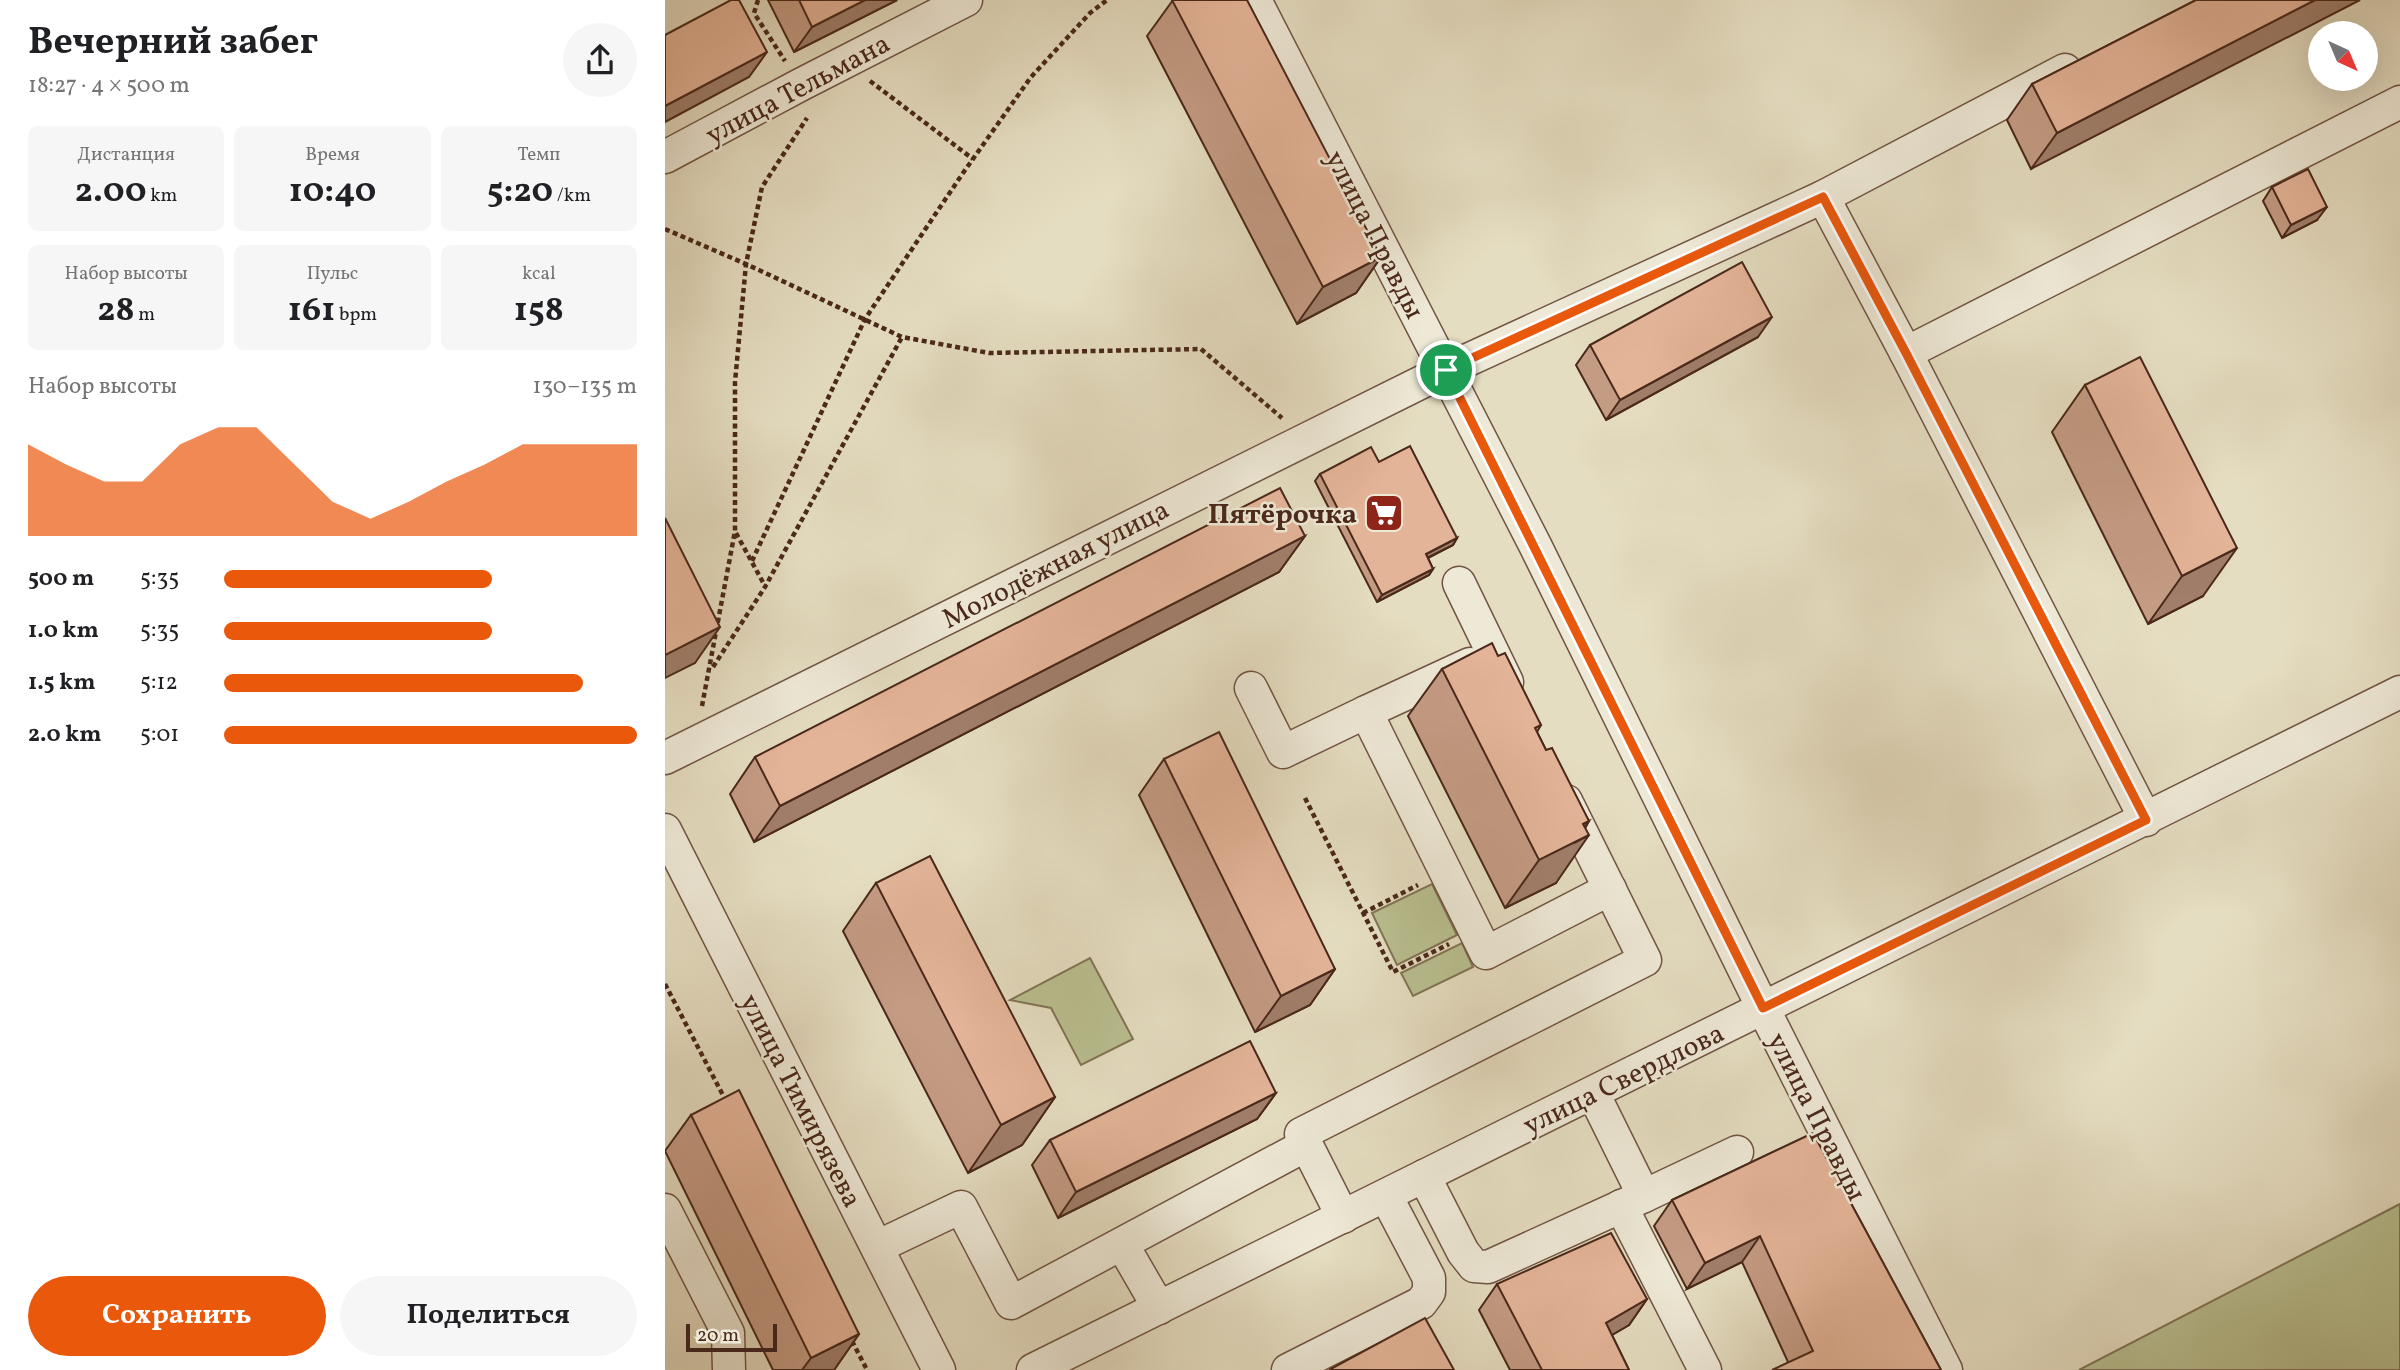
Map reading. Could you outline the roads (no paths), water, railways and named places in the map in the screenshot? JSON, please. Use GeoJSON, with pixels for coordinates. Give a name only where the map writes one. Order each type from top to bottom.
{"type":"FeatureCollection","features":[{"type":"Feature","properties":{"kind":"street","name":"улица Тельмана"},"geometry":{"type":"LineString","coordinates":[[665,157],[966,0]]}},
{"type":"Feature","properties":{"kind":"street","name":"улица Правды"},"geometry":{"type":"LineString","coordinates":[[1255,0],[1446,370],[1946,1370]]}},
{"type":"Feature","properties":{"kind":"street","name":"Молодёжная улица"},"geometry":{"type":"LineString","coordinates":[[665,758],[1305,438],[1446,370],[1823,197],[2090,57]]}},
{"type":"Feature","properties":{"kind":"street"},"geometry":{"type":"LineString","coordinates":[[1906,353],[2400,102]]}},
{"type":"Feature","properties":{"kind":"street"},"geometry":{"type":"LineString","coordinates":[[1823,197],[2146,820]]}},
{"type":"Feature","properties":{"kind":"street"},"geometry":{"type":"LineString","coordinates":[[1458,583],[1523,713]]}},
{"type":"Feature","properties":{"kind":"street"},"geometry":{"type":"LineString","coordinates":[[1251,688],[1283,752],[1493,653]]}},
{"type":"Feature","properties":{"kind":"street","name":"улица Свердлова"},"geometry":{"type":"LineString","coordinates":[[1033,1370],[2400,692]]}},
{"type":"Feature","properties":{"kind":"street"},"geometry":{"type":"LineString","coordinates":[[1366,712],[1486,953],[1609,889]]}},
{"type":"Feature","properties":{"kind":"street"},"geometry":{"type":"LineString","coordinates":[[1343,1217],[1301,1134],[1645,960],[1554,776]]}},
{"type":"Feature","properties":{"kind":"street","name":"улица Тимирязева"},"geometry":{"type":"LineString","coordinates":[[665,830],[939,1370]]}},
{"type":"Feature","properties":{"kind":"street"},"geometry":{"type":"LineString","coordinates":[[1593,1093],[1633,1201],[1705,1370]]}},
{"type":"Feature","properties":{"kind":"street"},"geometry":{"type":"LineString","coordinates":[[877,1247],[961,1207],[1011,1303],[1306,1145]]}},
{"type":"Feature","properties":{"kind":"street"},"geometry":{"type":"LineString","coordinates":[[1424,1177],[1463,1252],[1474,1266],[1488,1267],[1737,1152]]}},
{"type":"Feature","properties":{"kind":"street"},"geometry":{"type":"LineString","coordinates":[[1287,1370],[1421,1303],[1429,1292],[1429,1278],[1385,1196]]}},
{"type":"Feature","properties":{"kind":"street"},"geometry":{"type":"LineString","coordinates":[[665,1210],[728,1333],[729,1370]]}},
{"type":"Feature","properties":{"kind":"street"},"geometry":{"type":"LineString","coordinates":[[1122,1244],[1159,1308]]}},
{"type":"Feature","properties":{"kind":"place","name":"Пятёрочка"},"geometry":{"type":"Point","coordinates":[1384,513]}}]}
